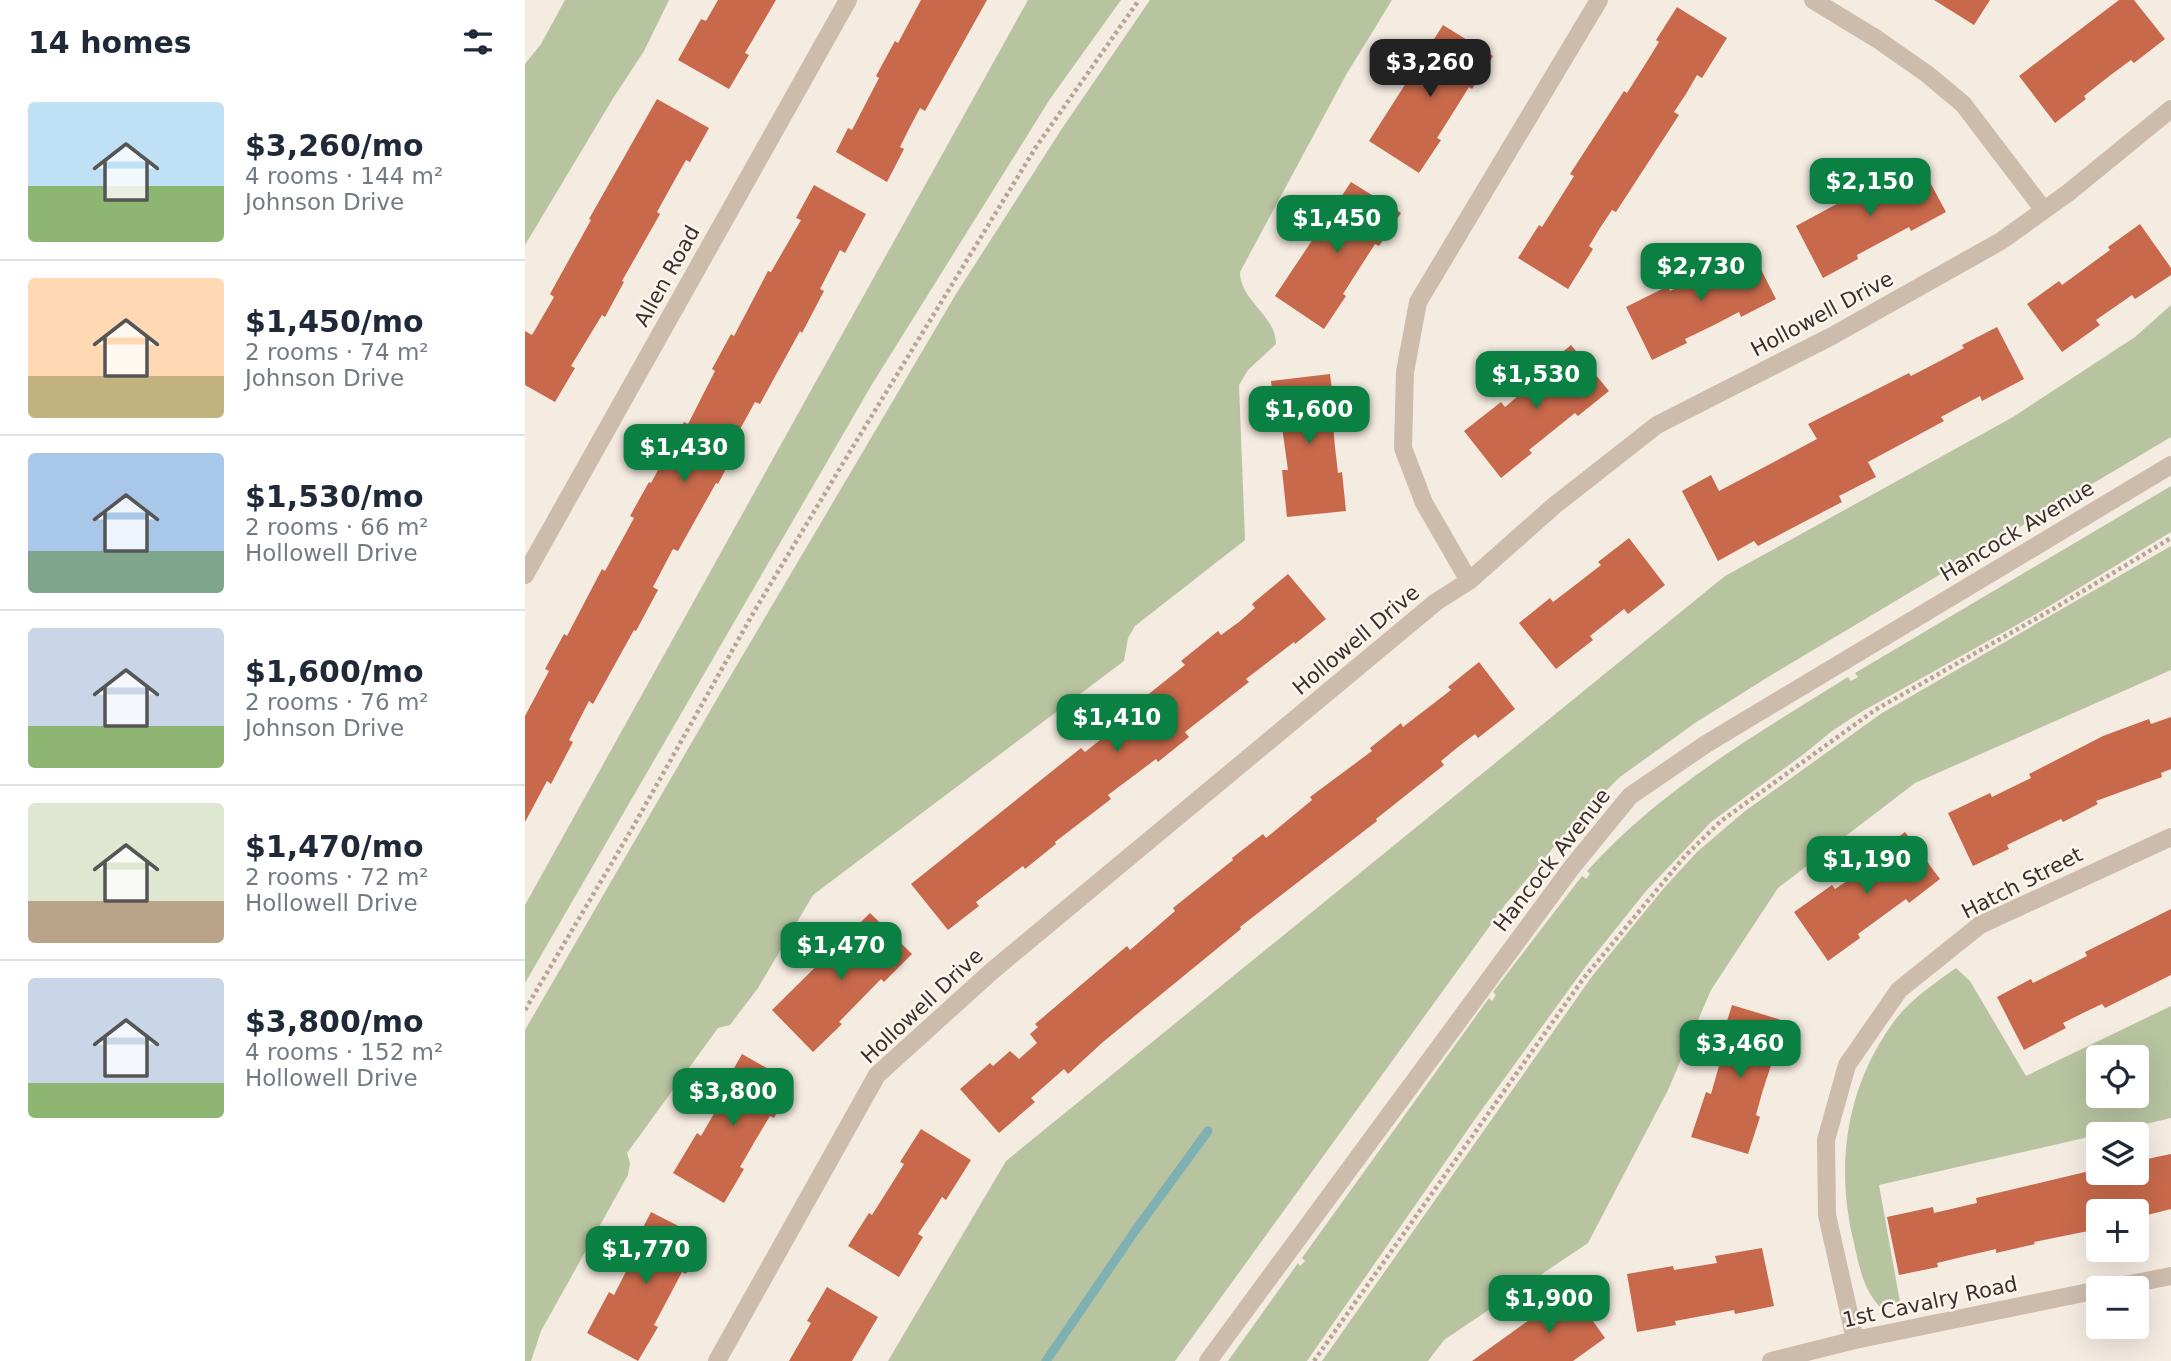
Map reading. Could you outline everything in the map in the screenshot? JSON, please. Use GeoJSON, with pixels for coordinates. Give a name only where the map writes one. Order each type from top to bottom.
{"type":"FeatureCollection","features":[{"type":"Feature","properties":{"kind":"street","name":"Allen Road"},"geometry":{"type":"LineString","coordinates":[[525,575],[848,0]]}},
{"type":"Feature","properties":{"kind":"street"},"geometry":{"type":"LineString","coordinates":[[1469,581],[1425,503],[1403,448],[1405,372],[1418,302],[1599,0]]}},
{"type":"Feature","properties":{"kind":"street"},"geometry":{"type":"LineString","coordinates":[[1813,0],[1877,39],[1927,74],[1963,104],[2043,209]]}},
{"type":"Feature","properties":{"kind":"street","name":"Hollowell Drive"},"geometry":{"type":"LineString","coordinates":[[717,1361],[877,1075],[992,971],[1436,602],[1469,581],[1555,505],[1657,425],[1832,336],[2001,241],[2068,193],[2171,110]]}},
{"type":"Feature","properties":{"kind":"street","name":"Hancock Avenue"},"geometry":{"type":"LineString","coordinates":[[1208,1361],[1564,878],[1630,796],[1706,744],[2171,465]]}},
{"type":"Feature","properties":{"kind":"street","name":"Hatch Street"},"geometry":{"type":"LineString","coordinates":[[1856,1340],[1827,1215],[1826,1140],[1847,1065],[1899,990],[1980,925],[2171,837]]}},
{"type":"Feature","properties":{"kind":"street"},"geometry":{"type":"LineString","coordinates":[[2149,1280],[2171,1276]]}},
{"type":"Feature","properties":{"kind":"street","name":"1st Cavalry Road"},"geometry":{"type":"LineString","coordinates":[[1771,1361],[1856,1340],[2086,1292]]}},
{"type":"Feature","properties":{"kind":"path"},"geometry":{"type":"LineString","coordinates":[[525,1010],[633,827],[755,610],[891,384],[1036,147],[1139,0]]}},
{"type":"Feature","properties":{"kind":"path"},"geometry":{"type":"LineString","coordinates":[[1314,1361],[1583,979],[1685,856],[1721,821],[1875,710],[2053,609],[2171,538]]}},
{"type":"Feature","properties":{"kind":"green space"},"geometry":{"type":"Polygon","coordinates":[[[565,0],[669,0],[644,51],[525,245],[525,64],[541,44],[565,0]]]}},
{"type":"Feature","properties":{"kind":"green space"},"geometry":{"type":"Polygon","coordinates":[[[1028,0],[1121,0],[1050,99],[871,386],[525,983],[525,905],[1028,0]]]}},
{"type":"Feature","properties":{"kind":"green space"},"geometry":{"type":"Polygon","coordinates":[[[1150,0],[1392,0],[1346,75],[1240,272],[1246,291],[1270,325],[1276,344],[1248,370],[1239,385],[1245,540],[1135,626],[1128,638],[1124,661],[813,895],[758,988],[730,1025],[718,1028],[627,1153],[630,1163],[628,1175],[541,1331],[531,1361],[525,1361],[525,1030],[956,294],[1061,130],[1150,0]]]}},
{"type":"Feature","properties":{"kind":"green space"},"geometry":{"type":"Polygon","coordinates":[[[2171,305],[2171,437],[1768,677],[1695,723],[1620,777],[1579,817],[1505,905],[1175,1361],[888,1361],[1006,1161],[1725,576],[2013,417],[2135,337],[2171,305]]]}},
{"type":"Feature","properties":{"kind":"green space"},"geometry":{"type":"Polygon","coordinates":[[[2171,486],[2171,532],[2038,613],[1861,712],[1711,822],[1646,891],[1586,966],[1480,1112],[1307,1361],[1228,1361],[1298,1263],[1300,1266],[1305,1261],[1302,1258],[1489,998],[1492,1001],[1496,995],[1493,992],[1582,876],[1586,879],[1590,874],[1587,871],[1646,814],[1710,765],[1778,720],[1848,677],[1851,681],[1858,677],[1855,673],[2171,486]]]}},
{"type":"Feature","properties":{"kind":"green space"},"geometry":{"type":"Polygon","coordinates":[[[2171,546],[2171,670],[1915,783],[1778,888],[1711,990],[1668,1090],[1588,1243],[1444,1340],[1428,1361],[1322,1361],[1593,975],[1697,852],[1745,811],[1882,713],[2171,546]]]}},
{"type":"Feature","properties":{"kind":"green space"},"geometry":{"type":"Polygon","coordinates":[[[1956,968],[1970,981],[2026,1076],[2086,1047],[2086,1108],[2149,1108],[2149,1045],[2090,1045],[2171,1006],[2171,1118],[2149,1123],[2086,1122],[2086,1138],[1879,1185],[1900,1302],[1893,1307],[1880,1307],[1869,1292],[1862,1275],[1848,1210],[1845,1181],[1849,1125],[1866,1071],[1879,1045],[1895,1020],[1924,992],[1956,968]]]}},
{"type":"Feature","properties":{"kind":"building"},"geometry":{"type":"Polygon","coordinates":[[[718,0],[776,0],[745,53],[749,55],[729,89],[678,60],[701,19],[706,21],[718,0]]]}},
{"type":"Feature","properties":{"kind":"building"},"geometry":{"type":"Polygon","coordinates":[[[921,0],[987,0],[925,111],[920,108],[900,147],[904,149],[887,182],[836,152],[848,128],[852,130],[879,78],[876,76],[895,41],[898,43],[921,0]]]}},
{"type":"Feature","properties":{"kind":"building"},"geometry":{"type":"Polygon","coordinates":[[[1934,0],[1990,0],[1974,25],[1934,0]]]}},
{"type":"Feature","properties":{"kind":"building"},"geometry":{"type":"Polygon","coordinates":[[[2119,0],[2134,0],[2165,39],[2134,63],[2131,60],[2112,74],[2055,123],[2019,76],[2119,0]]]}},
{"type":"Feature","properties":{"kind":"building"},"geometry":{"type":"Polygon","coordinates":[[[1677,7],[1727,38],[1702,78],[1697,75],[1674,112],[1679,115],[1616,212],[1612,210],[1600,228],[1589,246],[1593,249],[1568,289],[1518,258],[1539,225],[1542,227],[1574,176],[1570,174],[1624,91],[1627,93],[1677,7]]]}},
{"type":"Feature","properties":{"kind":"building"},"geometry":{"type":"Polygon","coordinates":[[[1443,25],[1493,56],[1472,89],[1469,87],[1437,138],[1441,140],[1419,173],[1369,141],[1443,25]]]}},
{"type":"Feature","properties":{"kind":"building"},"geometry":{"type":"Polygon","coordinates":[[[657,99],[709,128],[690,162],[686,160],[673,183],[657,212],[660,214],[622,281],[624,282],[605,317],[602,315],[571,366],[575,368],[555,402],[525,385],[525,331],[532,335],[554,297],[550,294],[591,220],[589,219],[657,99]]]}},
{"type":"Feature","properties":{"kind":"building"},"geometry":{"type":"Polygon","coordinates":[[[1918,160],[1946,212],[1911,231],[1909,227],[1857,255],[1858,259],[1823,278],[1796,226],[1918,160]]]}},
{"type":"Feature","properties":{"kind":"building"},"geometry":{"type":"Polygon","coordinates":[[[1351,182],[1401,213],[1379,246],[1375,244],[1324,329],[1275,296],[1351,182]]]}},
{"type":"Feature","properties":{"kind":"building"},"geometry":{"type":"Polygon","coordinates":[[[814,185],[866,214],[845,253],[840,250],[820,289],[824,291],[802,333],[800,331],[760,404],[755,402],[734,440],[740,442],[718,484],[716,483],[678,551],[673,549],[653,587],[658,590],[636,631],[634,630],[593,704],[589,701],[569,740],[573,742],[551,784],[547,781],[525,822],[525,716],[549,671],[545,669],[564,634],[567,636],[602,569],[605,571],[634,518],[630,516],[684,422],[688,424],[731,334],[734,336],[768,271],[771,272],[801,220],[796,218],[814,185]]]}},
{"type":"Feature","properties":{"kind":"building"},"geometry":{"type":"Polygon","coordinates":[[[2140,224],[2171,268],[2171,275],[2135,299],[2132,295],[2096,320],[2100,325],[2062,352],[2027,304],[2059,281],[2062,285],[2140,224]]]}},
{"type":"Feature","properties":{"kind":"building"},"geometry":{"type":"Polygon","coordinates":[[[1749,246],[1776,299],[1741,317],[1739,312],[1685,339],[1687,343],[1652,360],[1626,307],[1668,286],[1670,291],[1709,272],[1707,267],[1749,246]]]}},
{"type":"Feature","properties":{"kind":"building"},"geometry":{"type":"Polygon","coordinates":[[[1997,327],[2024,379],[1982,401],[1980,396],[1941,417],[1944,421],[1868,462],[1876,477],[1839,496],[1842,502],[1758,546],[1754,541],[1718,561],[1682,491],[1711,475],[1719,491],[1817,439],[1808,424],[1909,373],[1911,376],[1997,327]]]}},
{"type":"Feature","properties":{"kind":"building"},"geometry":{"type":"Polygon","coordinates":[[[1571,345],[1609,391],[1578,416],[1575,413],[1529,450],[1532,453],[1501,478],[1464,431],[1501,402],[1505,407],[1538,379],[1535,375],[1571,345]]]}},
{"type":"Feature","properties":{"kind":"building"},"geometry":{"type":"Polygon","coordinates":[[[1330,374],[1338,473],[1342,472],[1346,511],[1287,517],[1282,470],[1288,470],[1282,427],[1277,427],[1271,381],[1330,374]]]}},
{"type":"Feature","properties":{"kind":"building"},"geometry":{"type":"Polygon","coordinates":[[[1629,538],[1665,585],[1628,614],[1624,609],[1590,636],[1593,640],[1556,669],[1519,623],[1550,598],[1553,602],[1574,586],[1601,565],[1598,562],[1629,538]]]}},
{"type":"Feature","properties":{"kind":"building"},"geometry":{"type":"Polygon","coordinates":[[[1288,574],[1326,619],[1246,679],[1249,682],[1185,732],[1189,737],[1158,762],[1156,759],[1108,795],[1111,799],[1025,869],[1023,866],[976,902],[979,906],[948,930],[911,884],[1081,748],[1085,752],[1119,725],[1115,721],[1185,665],[1181,661],[1218,631],[1221,635],[1239,622],[1255,608],[1252,604],[1288,574]]]}},
{"type":"Feature","properties":{"kind":"building"},"geometry":{"type":"Polygon","coordinates":[[[1479,662],[1515,709],[1478,738],[1475,734],[1458,747],[1441,761],[1444,765],[1376,819],[1377,821],[1240,927],[1241,929],[1068,1074],[1064,1069],[1031,1098],[1035,1102],[999,1133],[960,1089],[990,1063],[993,1066],[1010,1051],[1019,1059],[1037,1043],[1030,1034],[1038,1027],[1035,1024],[1127,946],[1130,950],[1175,911],[1173,908],[1233,860],[1232,858],[1263,834],[1266,838],[1312,800],[1310,797],[1372,751],[1370,748],[1401,723],[1403,727],[1451,690],[1448,687],[1479,662]]]}},
{"type":"Feature","properties":{"kind":"building"},"geometry":{"type":"Polygon","coordinates":[[[2171,717],[2171,769],[2161,773],[2162,777],[2096,801],[2098,804],[2007,845],[2009,849],[1973,866],[1948,813],[1990,793],[1992,797],[2031,778],[2029,774],[2103,736],[2149,719],[2151,724],[2171,717]]]}},
{"type":"Feature","properties":{"kind":"building"},"geometry":{"type":"Polygon","coordinates":[[[1905,832],[1940,879],[1909,903],[1906,899],[1858,934],[1860,938],[1828,961],[1794,912],[1832,885],[1835,889],[1853,877],[1870,864],[1868,860],[1905,832]]]}},
{"type":"Feature","properties":{"kind":"building"},"geometry":{"type":"Polygon","coordinates":[[[2171,909],[2171,975],[2105,1008],[2102,1004],[2063,1023],[2066,1028],[2024,1050],[1997,997],[2031,979],[2033,983],[2087,956],[2085,952],[2171,909]]]}},
{"type":"Feature","properties":{"kind":"building"},"geometry":{"type":"Polygon","coordinates":[[[870,913],[912,954],[884,982],[881,979],[839,1022],[842,1024],[813,1052],[772,1010],[870,913]]]}},
{"type":"Feature","properties":{"kind":"building"},"geometry":{"type":"Polygon","coordinates":[[[1732,1005],[1788,1022],[1777,1059],[1773,1059],[1762,1093],[1756,1115],[1760,1117],[1748,1154],[1691,1137],[1706,1092],[1711,1094],[1723,1052],[1718,1050],[1732,1005]]]}},
{"type":"Feature","properties":{"kind":"building"},"geometry":{"type":"Polygon","coordinates":[[[742,1054],[793,1083],[774,1118],[770,1116],[740,1167],[744,1169],[724,1203],[673,1173],[697,1133],[701,1136],[723,1098],[719,1095],[742,1054]]]}},
{"type":"Feature","properties":{"kind":"building"},"geometry":{"type":"Polygon","coordinates":[[[921,1129],[971,1160],[946,1200],[942,1197],[918,1234],[923,1237],[899,1277],[848,1246],[891,1185],[904,1164],[900,1162],[921,1129]]]}},
{"type":"Feature","properties":{"kind":"building"},"geometry":{"type":"Polygon","coordinates":[[[2171,1154],[2171,1209],[2149,1214],[2149,1199],[2086,1199],[2086,1231],[1996,1253],[1996,1249],[1937,1263],[1938,1267],[1899,1275],[1887,1217],[1933,1207],[1934,1213],[1977,1203],[1976,1198],[2086,1172],[2086,1185],[2149,1185],[2149,1159],[2171,1154]]]}},
{"type":"Feature","properties":{"kind":"building"},"geometry":{"type":"Polygon","coordinates":[[[651,1212],[704,1239],[686,1274],[682,1272],[654,1325],[658,1327],[638,1361],[587,1333],[609,1292],[614,1295],[634,1256],[630,1253],[651,1212]]]}},
{"type":"Feature","properties":{"kind":"building"},"geometry":{"type":"Polygon","coordinates":[[[1762,1248],[1774,1306],[1675,1321],[1676,1325],[1637,1332],[1627,1274],[1673,1266],[1674,1270],[1717,1263],[1715,1256],[1762,1248]]]}},
{"type":"Feature","properties":{"kind":"building"},"geometry":{"type":"Polygon","coordinates":[[[827,1287],[878,1317],[852,1361],[789,1361],[811,1323],[807,1321],[827,1287]]]}},
{"type":"Feature","properties":{"kind":"building"},"geometry":{"type":"Polygon","coordinates":[[[1571,1290],[1605,1338],[1573,1361],[1472,1361],[1571,1290]]]}},
{"type":"Feature","properties":{"kind":"waterway"},"geometry":{"type":"LineString","coordinates":[[1046,1361],[1137,1228],[1208,1131]]}}]}
